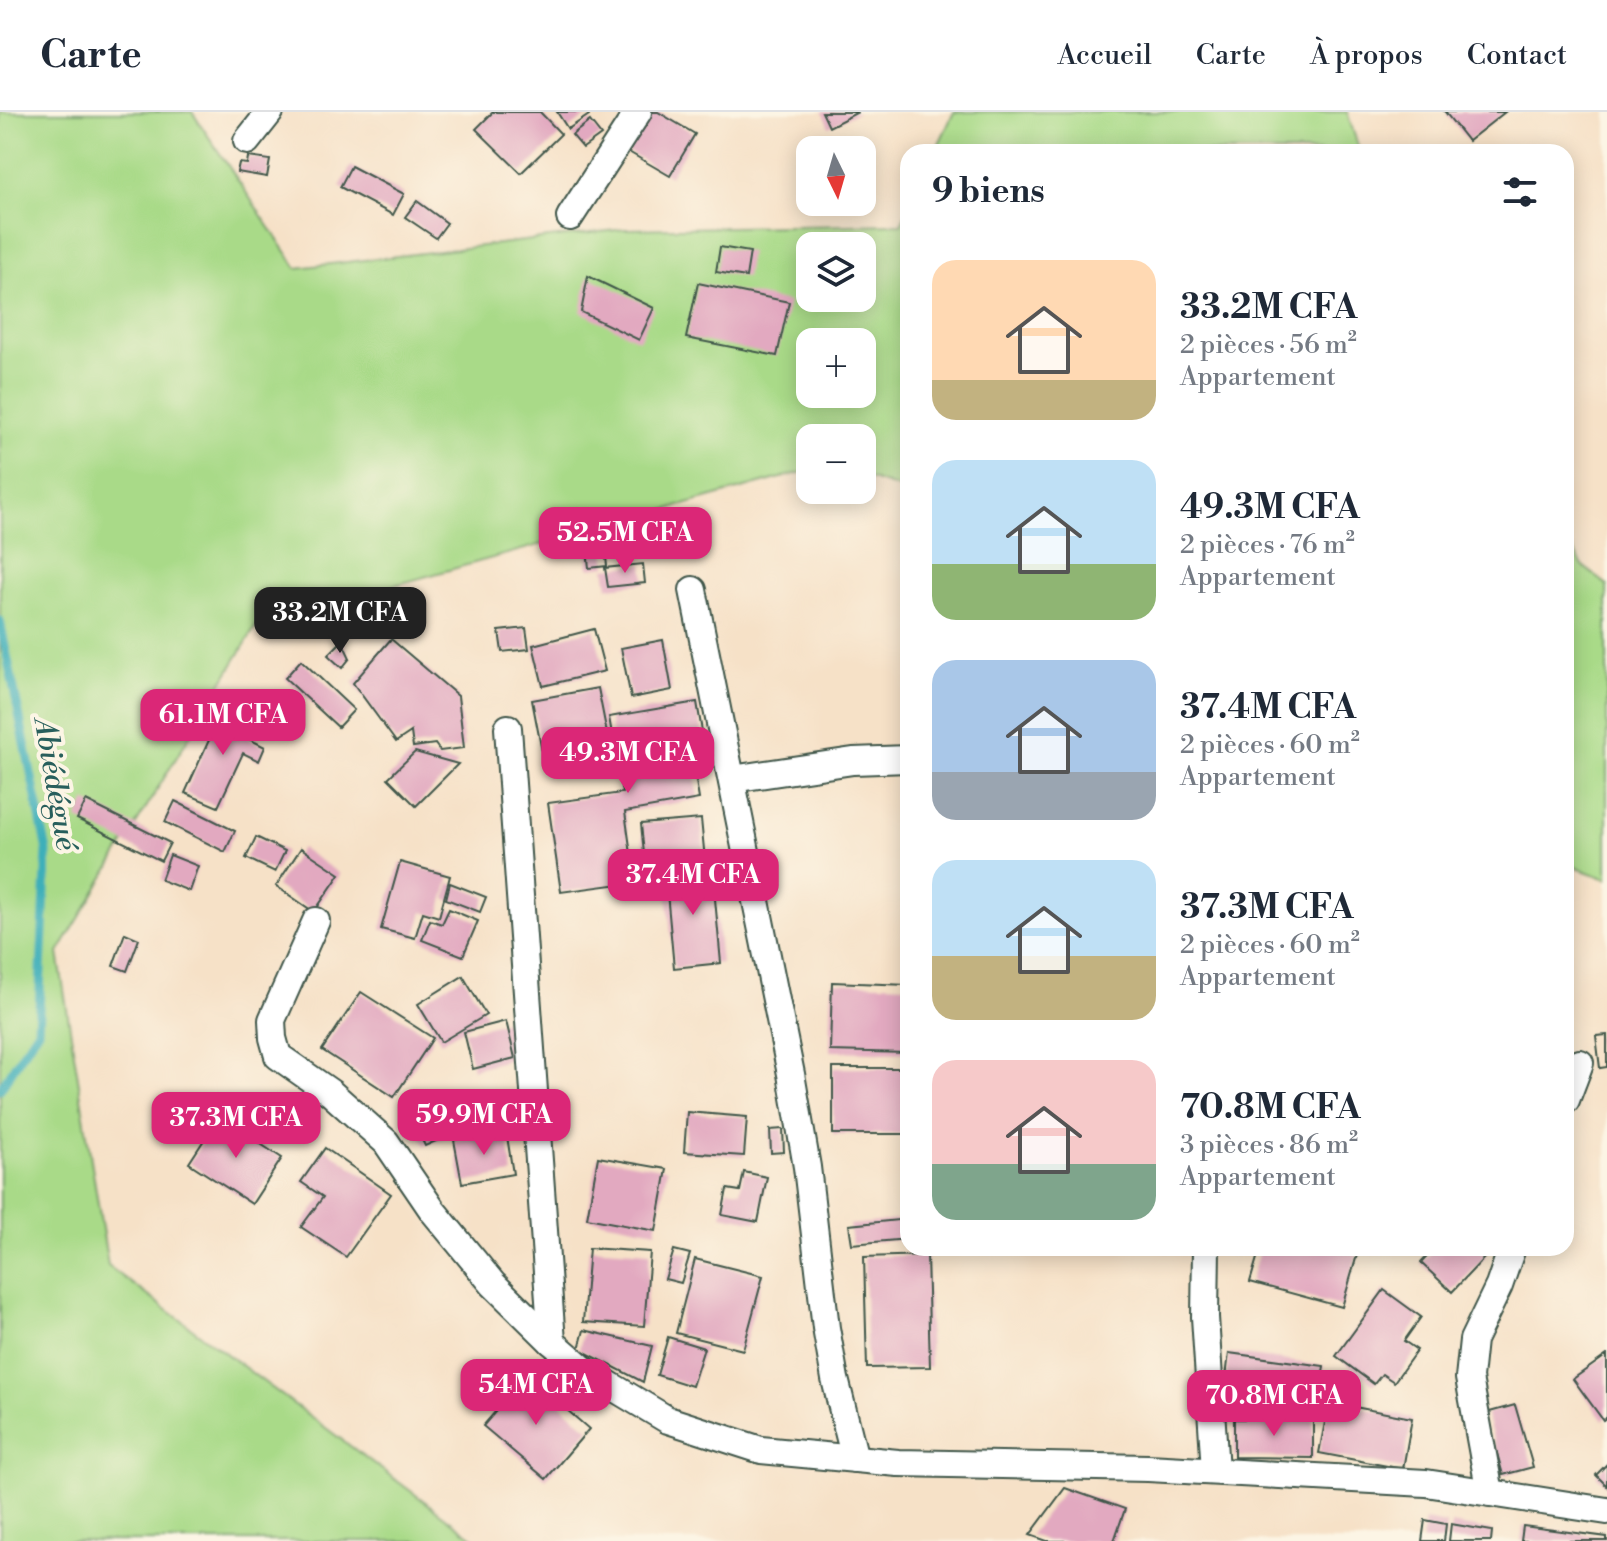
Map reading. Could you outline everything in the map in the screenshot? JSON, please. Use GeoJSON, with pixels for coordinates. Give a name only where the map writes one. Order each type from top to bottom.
{"type":"FeatureCollection","features":[{"type":"Feature","properties":{"kind":"street"},"geometry":{"type":"LineString","coordinates":[[247,141],[270,112]]}},
{"type":"Feature","properties":{"kind":"street"},"geometry":{"type":"LineString","coordinates":[[570,217],[638,112]]}},
{"type":"Feature","properties":{"kind":"street"},"geometry":{"type":"LineString","coordinates":[[693,590],[791,1074],[807,1167],[826,1328],[855,1459]]}},
{"type":"Feature","properties":{"kind":"street"},"geometry":{"type":"LineString","coordinates":[[508,728],[552,1342]]}},
{"type":"Feature","properties":{"kind":"street"},"geometry":{"type":"LineString","coordinates":[[732,779],[853,761],[900,759]]}},
{"type":"Feature","properties":{"kind":"street"},"geometry":{"type":"LineString","coordinates":[[316,921],[272,1020],[278,1056],[331,1093],[386,1142],[433,1211],[493,1284],[552,1342],[583,1369],[668,1420],[761,1450],[898,1463],[1148,1468],[1426,1483],[1607,1511]]}},
{"type":"Feature","properties":{"kind":"street"},"geometry":{"type":"LineString","coordinates":[[1574,1079],[1580,1063]]}},
{"type":"Feature","properties":{"kind":"street"},"geometry":{"type":"LineString","coordinates":[[1206,1256],[1205,1317],[1215,1471]]}},
{"type":"Feature","properties":{"kind":"street"},"geometry":{"type":"LineString","coordinates":[[1490,1493],[1469,1378],[1473,1340],[1499,1286],[1509,1256]]}},
{"type":"Feature","properties":{"kind":"green space"},"geometry":{"type":"Polygon","coordinates":[[[0,112],[192,112],[297,268],[625,229],[900,224],[900,488],[876,481],[876,424],[796,424],[796,474],[258,623],[58,953],[108,1266],[478,1541],[0,1541],[0,112]]]}},
{"type":"Feature","properties":{"kind":"green space"},"geometry":{"type":"Polygon","coordinates":[[[954,112],[1347,112],[1357,144],[939,144],[954,112]]]}},
{"type":"Feature","properties":{"kind":"green space"},"geometry":{"type":"Polygon","coordinates":[[[1574,551],[1583,566],[1607,585],[1607,879],[1574,866],[1574,551]]]}},
{"type":"Feature","properties":{"kind":"building"},"geometry":{"type":"Polygon","coordinates":[[[493,112],[540,112],[561,134],[521,173],[476,129],[493,112]]]}},
{"type":"Feature","properties":{"kind":"building"},"geometry":{"type":"Polygon","coordinates":[[[557,112],[587,112],[589,115],[568,129],[557,112]]]}},
{"type":"Feature","properties":{"kind":"building"},"geometry":{"type":"Polygon","coordinates":[[[651,112],[658,112],[695,134],[670,176],[627,151],[651,112]]]}},
{"type":"Feature","properties":{"kind":"building"},"geometry":{"type":"Polygon","coordinates":[[[822,112],[858,112],[829,127],[822,112]]]}},
{"type":"Feature","properties":{"kind":"building"},"geometry":{"type":"Polygon","coordinates":[[[1445,112],[1505,112],[1468,141],[1445,112]]]}},
{"type":"Feature","properties":{"kind":"building"},"geometry":{"type":"Polygon","coordinates":[[[590,121],[601,135],[583,148],[572,135],[590,121]]]}},
{"type":"Feature","properties":{"kind":"building"},"geometry":{"type":"Polygon","coordinates":[[[248,157],[270,160],[267,177],[237,172],[239,163],[247,164],[248,157]]]}},
{"type":"Feature","properties":{"kind":"building"},"geometry":{"type":"Polygon","coordinates":[[[351,166],[404,194],[393,215],[340,187],[351,166]]]}},
{"type":"Feature","properties":{"kind":"building"},"geometry":{"type":"Polygon","coordinates":[[[417,201],[447,223],[436,238],[405,217],[417,201]]]}},
{"type":"Feature","properties":{"kind":"building"},"geometry":{"type":"Polygon","coordinates":[[[720,247],[750,252],[746,277],[716,272],[720,247]]]}},
{"type":"Feature","properties":{"kind":"building"},"geometry":{"type":"Polygon","coordinates":[[[588,276],[654,308],[639,340],[581,312],[588,276]]]}},
{"type":"Feature","properties":{"kind":"building"},"geometry":{"type":"Polygon","coordinates":[[[698,283],[789,302],[777,356],[686,338],[698,283]]]}},
{"type":"Feature","properties":{"kind":"building"},"geometry":{"type":"Polygon","coordinates":[[[627,515],[629,543],[607,544],[605,517],[627,515]]]}},
{"type":"Feature","properties":{"kind":"building"},"geometry":{"type":"Polygon","coordinates":[[[604,538],[607,566],[589,568],[586,540],[604,538]]]}},
{"type":"Feature","properties":{"kind":"building"},"geometry":{"type":"Polygon","coordinates":[[[643,564],[645,583],[608,587],[605,568],[643,564]]]}},
{"type":"Feature","properties":{"kind":"building"},"geometry":{"type":"Polygon","coordinates":[[[526,628],[529,649],[502,652],[499,631],[526,628]]]}},
{"type":"Feature","properties":{"kind":"building"},"geometry":{"type":"Polygon","coordinates":[[[594,629],[605,671],[543,686],[533,645],[594,629]]]}},
{"type":"Feature","properties":{"kind":"building"},"geometry":{"type":"Polygon","coordinates":[[[391,639],[458,696],[464,748],[440,751],[435,744],[413,747],[411,732],[396,742],[353,683],[391,639]]]}},
{"type":"Feature","properties":{"kind":"building"},"geometry":{"type":"Polygon","coordinates":[[[663,640],[672,690],[631,698],[621,648],[663,640]]]}},
{"type":"Feature","properties":{"kind":"building"},"geometry":{"type":"Polygon","coordinates":[[[342,641],[350,658],[342,668],[328,655],[342,641]]]}},
{"type":"Feature","properties":{"kind":"building"},"geometry":{"type":"Polygon","coordinates":[[[301,660],[354,710],[338,727],[285,678],[301,660]]]}},
{"type":"Feature","properties":{"kind":"building"},"geometry":{"type":"Polygon","coordinates":[[[598,688],[610,749],[544,762],[532,700],[598,688]]]}},
{"type":"Feature","properties":{"kind":"building"},"geometry":{"type":"Polygon","coordinates":[[[697,702],[708,767],[694,769],[699,799],[625,812],[635,882],[561,892],[548,803],[622,793],[609,717],[697,702]]]}},
{"type":"Feature","properties":{"kind":"building"},"geometry":{"type":"Polygon","coordinates":[[[224,707],[256,722],[249,739],[265,747],[259,761],[243,753],[218,807],[185,793],[224,707]]]}},
{"type":"Feature","properties":{"kind":"building"},"geometry":{"type":"Polygon","coordinates":[[[415,752],[458,764],[416,806],[388,778],[415,752]]]}},
{"type":"Feature","properties":{"kind":"building"},"geometry":{"type":"Polygon","coordinates":[[[86,801],[170,843],[161,861],[77,819],[86,801]]]}},
{"type":"Feature","properties":{"kind":"building"},"geometry":{"type":"Polygon","coordinates":[[[175,801],[235,831],[225,852],[165,822],[175,801]]]}},
{"type":"Feature","properties":{"kind":"building"},"geometry":{"type":"Polygon","coordinates":[[[701,819],[705,860],[659,865],[661,891],[648,893],[641,824],[701,819]]]}},
{"type":"Feature","properties":{"kind":"building"},"geometry":{"type":"Polygon","coordinates":[[[256,837],[285,851],[275,872],[246,858],[256,837]]]}},
{"type":"Feature","properties":{"kind":"building"},"geometry":{"type":"Polygon","coordinates":[[[301,848],[340,874],[314,912],[276,886],[301,848]]]}},
{"type":"Feature","properties":{"kind":"building"},"geometry":{"type":"Polygon","coordinates":[[[170,855],[198,866],[189,891],[161,880],[170,855]]]}},
{"type":"Feature","properties":{"kind":"building"},"geometry":{"type":"Polygon","coordinates":[[[400,862],[450,876],[439,917],[423,912],[415,938],[381,929],[400,862]]]}},
{"type":"Feature","properties":{"kind":"building"},"geometry":{"type":"Polygon","coordinates":[[[712,867],[721,963],[674,968],[665,871],[712,867]]]}},
{"type":"Feature","properties":{"kind":"building"},"geometry":{"type":"Polygon","coordinates":[[[450,883],[486,897],[480,912],[446,899],[450,883]]]}},
{"type":"Feature","properties":{"kind":"building"},"geometry":{"type":"Polygon","coordinates":[[[449,909],[478,921],[463,956],[422,940],[430,920],[442,924],[449,909]]]}},
{"type":"Feature","properties":{"kind":"building"},"geometry":{"type":"Polygon","coordinates":[[[125,933],[139,939],[127,971],[113,966],[125,933]]]}},
{"type":"Feature","properties":{"kind":"building"},"geometry":{"type":"Polygon","coordinates":[[[463,976],[486,1015],[441,1042],[418,1004],[463,976]]]}},
{"type":"Feature","properties":{"kind":"building"},"geometry":{"type":"Polygon","coordinates":[[[832,982],[900,985],[900,1053],[830,1051],[832,982]]]}},
{"type":"Feature","properties":{"kind":"building"},"geometry":{"type":"Polygon","coordinates":[[[361,992],[433,1038],[394,1097],[322,1050],[361,992]]]}},
{"type":"Feature","properties":{"kind":"building"},"geometry":{"type":"Polygon","coordinates":[[[506,1021],[515,1058],[473,1069],[464,1032],[506,1021]]]}},
{"type":"Feature","properties":{"kind":"building"},"geometry":{"type":"Polygon","coordinates":[[[1607,1035],[1607,1067],[1600,1068],[1596,1036],[1607,1035]]]}},
{"type":"Feature","properties":{"kind":"building"},"geometry":{"type":"Polygon","coordinates":[[[833,1068],[900,1068],[900,1134],[833,1134],[833,1068]]]}},
{"type":"Feature","properties":{"kind":"building"},"geometry":{"type":"Polygon","coordinates":[[[462,1098],[474,1124],[425,1146],[413,1121],[462,1098]]]}},
{"type":"Feature","properties":{"kind":"building"},"geometry":{"type":"Polygon","coordinates":[[[687,1112],[747,1117],[744,1156],[684,1152],[687,1112]]]}},
{"type":"Feature","properties":{"kind":"building"},"geometry":{"type":"Polygon","coordinates":[[[219,1117],[282,1158],[252,1204],[189,1163],[219,1117]]]}},
{"type":"Feature","properties":{"kind":"building"},"geometry":{"type":"Polygon","coordinates":[[[783,1129],[784,1152],[771,1153],[770,1130],[783,1129]]]}},
{"type":"Feature","properties":{"kind":"building"},"geometry":{"type":"Polygon","coordinates":[[[506,1130],[513,1174],[462,1183],[454,1140],[506,1130]]]}},
{"type":"Feature","properties":{"kind":"building"},"geometry":{"type":"Polygon","coordinates":[[[325,1148],[391,1194],[346,1257],[301,1227],[323,1197],[301,1182],[325,1148]]]}},
{"type":"Feature","properties":{"kind":"building"},"geometry":{"type":"Polygon","coordinates":[[[598,1157],[667,1169],[656,1231],[587,1218],[598,1157]]]}},
{"type":"Feature","properties":{"kind":"building"},"geometry":{"type":"Polygon","coordinates":[[[744,1172],[767,1177],[758,1222],[722,1215],[727,1189],[740,1191],[744,1172]]]}},
{"type":"Feature","properties":{"kind":"building"},"geometry":{"type":"Polygon","coordinates":[[[900,1220],[900,1240],[852,1244],[849,1225],[900,1220]]]}},
{"type":"Feature","properties":{"kind":"building"},"geometry":{"type":"Polygon","coordinates":[[[589,1248],[650,1252],[644,1326],[583,1322],[589,1248]]]}},
{"type":"Feature","properties":{"kind":"building"},"geometry":{"type":"Polygon","coordinates":[[[674,1250],[690,1254],[681,1283],[665,1279],[674,1250]]]}},
{"type":"Feature","properties":{"kind":"building"},"geometry":{"type":"Polygon","coordinates":[[[927,1256],[930,1367],[867,1368],[864,1257],[927,1256]]]}},
{"type":"Feature","properties":{"kind":"building"},"geometry":{"type":"Polygon","coordinates":[[[1258,1256],[1357,1256],[1342,1307],[1250,1282],[1258,1256]]]}},
{"type":"Feature","properties":{"kind":"building"},"geometry":{"type":"Polygon","coordinates":[[[1428,1256],[1486,1256],[1452,1292],[1421,1263],[1428,1256]]]}},
{"type":"Feature","properties":{"kind":"building"},"geometry":{"type":"Polygon","coordinates":[[[695,1259],[763,1276],[743,1350],[676,1333],[695,1259]]]}},
{"type":"Feature","properties":{"kind":"building"},"geometry":{"type":"Polygon","coordinates":[[[1384,1290],[1421,1317],[1404,1341],[1417,1350],[1394,1382],[1382,1374],[1374,1384],[1336,1356],[1384,1290]]]}},
{"type":"Feature","properties":{"kind":"building"},"geometry":{"type":"Polygon","coordinates":[[[584,1330],[652,1346],[643,1382],[579,1349],[584,1330]]]}},
{"type":"Feature","properties":{"kind":"building"},"geometry":{"type":"Polygon","coordinates":[[[668,1337],[704,1348],[692,1386],[657,1375],[668,1337]]]}},
{"type":"Feature","properties":{"kind":"building"},"geometry":{"type":"Polygon","coordinates":[[[1229,1353],[1324,1366],[1317,1414],[1223,1402],[1229,1353]]]}},
{"type":"Feature","properties":{"kind":"building"},"geometry":{"type":"Polygon","coordinates":[[[1607,1355],[1607,1417],[1603,1420],[1573,1379],[1607,1355]]]}},
{"type":"Feature","properties":{"kind":"building"},"geometry":{"type":"Polygon","coordinates":[[[527,1375],[589,1429],[546,1479],[483,1426],[527,1375]]]}},
{"type":"Feature","properties":{"kind":"building"},"geometry":{"type":"Polygon","coordinates":[[[1329,1402],[1412,1418],[1403,1469],[1319,1453],[1329,1402]]]}},
{"type":"Feature","properties":{"kind":"building"},"geometry":{"type":"Polygon","coordinates":[[[1515,1405],[1533,1467],[1503,1475],[1486,1413],[1515,1405]]]}},
{"type":"Feature","properties":{"kind":"building"},"geometry":{"type":"Polygon","coordinates":[[[1234,1419],[1313,1419],[1313,1458],[1234,1457],[1234,1419]]]}},
{"type":"Feature","properties":{"kind":"building"},"geometry":{"type":"Polygon","coordinates":[[[1607,1464],[1607,1486],[1596,1475],[1607,1464]]]}},
{"type":"Feature","properties":{"kind":"building"},"geometry":{"type":"Polygon","coordinates":[[[1065,1488],[1125,1509],[1114,1541],[1047,1541],[1030,1535],[1065,1488]]]}},
{"type":"Feature","properties":{"kind":"building"},"geometry":{"type":"Polygon","coordinates":[[[1425,1520],[1446,1524],[1444,1541],[1422,1541],[1425,1520]]]}},
{"type":"Feature","properties":{"kind":"building"},"geometry":{"type":"Polygon","coordinates":[[[1451,1524],[1492,1531],[1491,1541],[1449,1541],[1451,1524]]]}},
{"type":"Feature","properties":{"kind":"building"},"geometry":{"type":"Polygon","coordinates":[[[1523,1526],[1607,1537],[1607,1541],[1521,1541],[1523,1526]]]}},
{"type":"Feature","properties":{"kind":"waterway","name":"Abiédégué"},"geometry":{"type":"LineString","coordinates":[[0,621],[47,851],[38,1030],[0,1089]]}}]}
